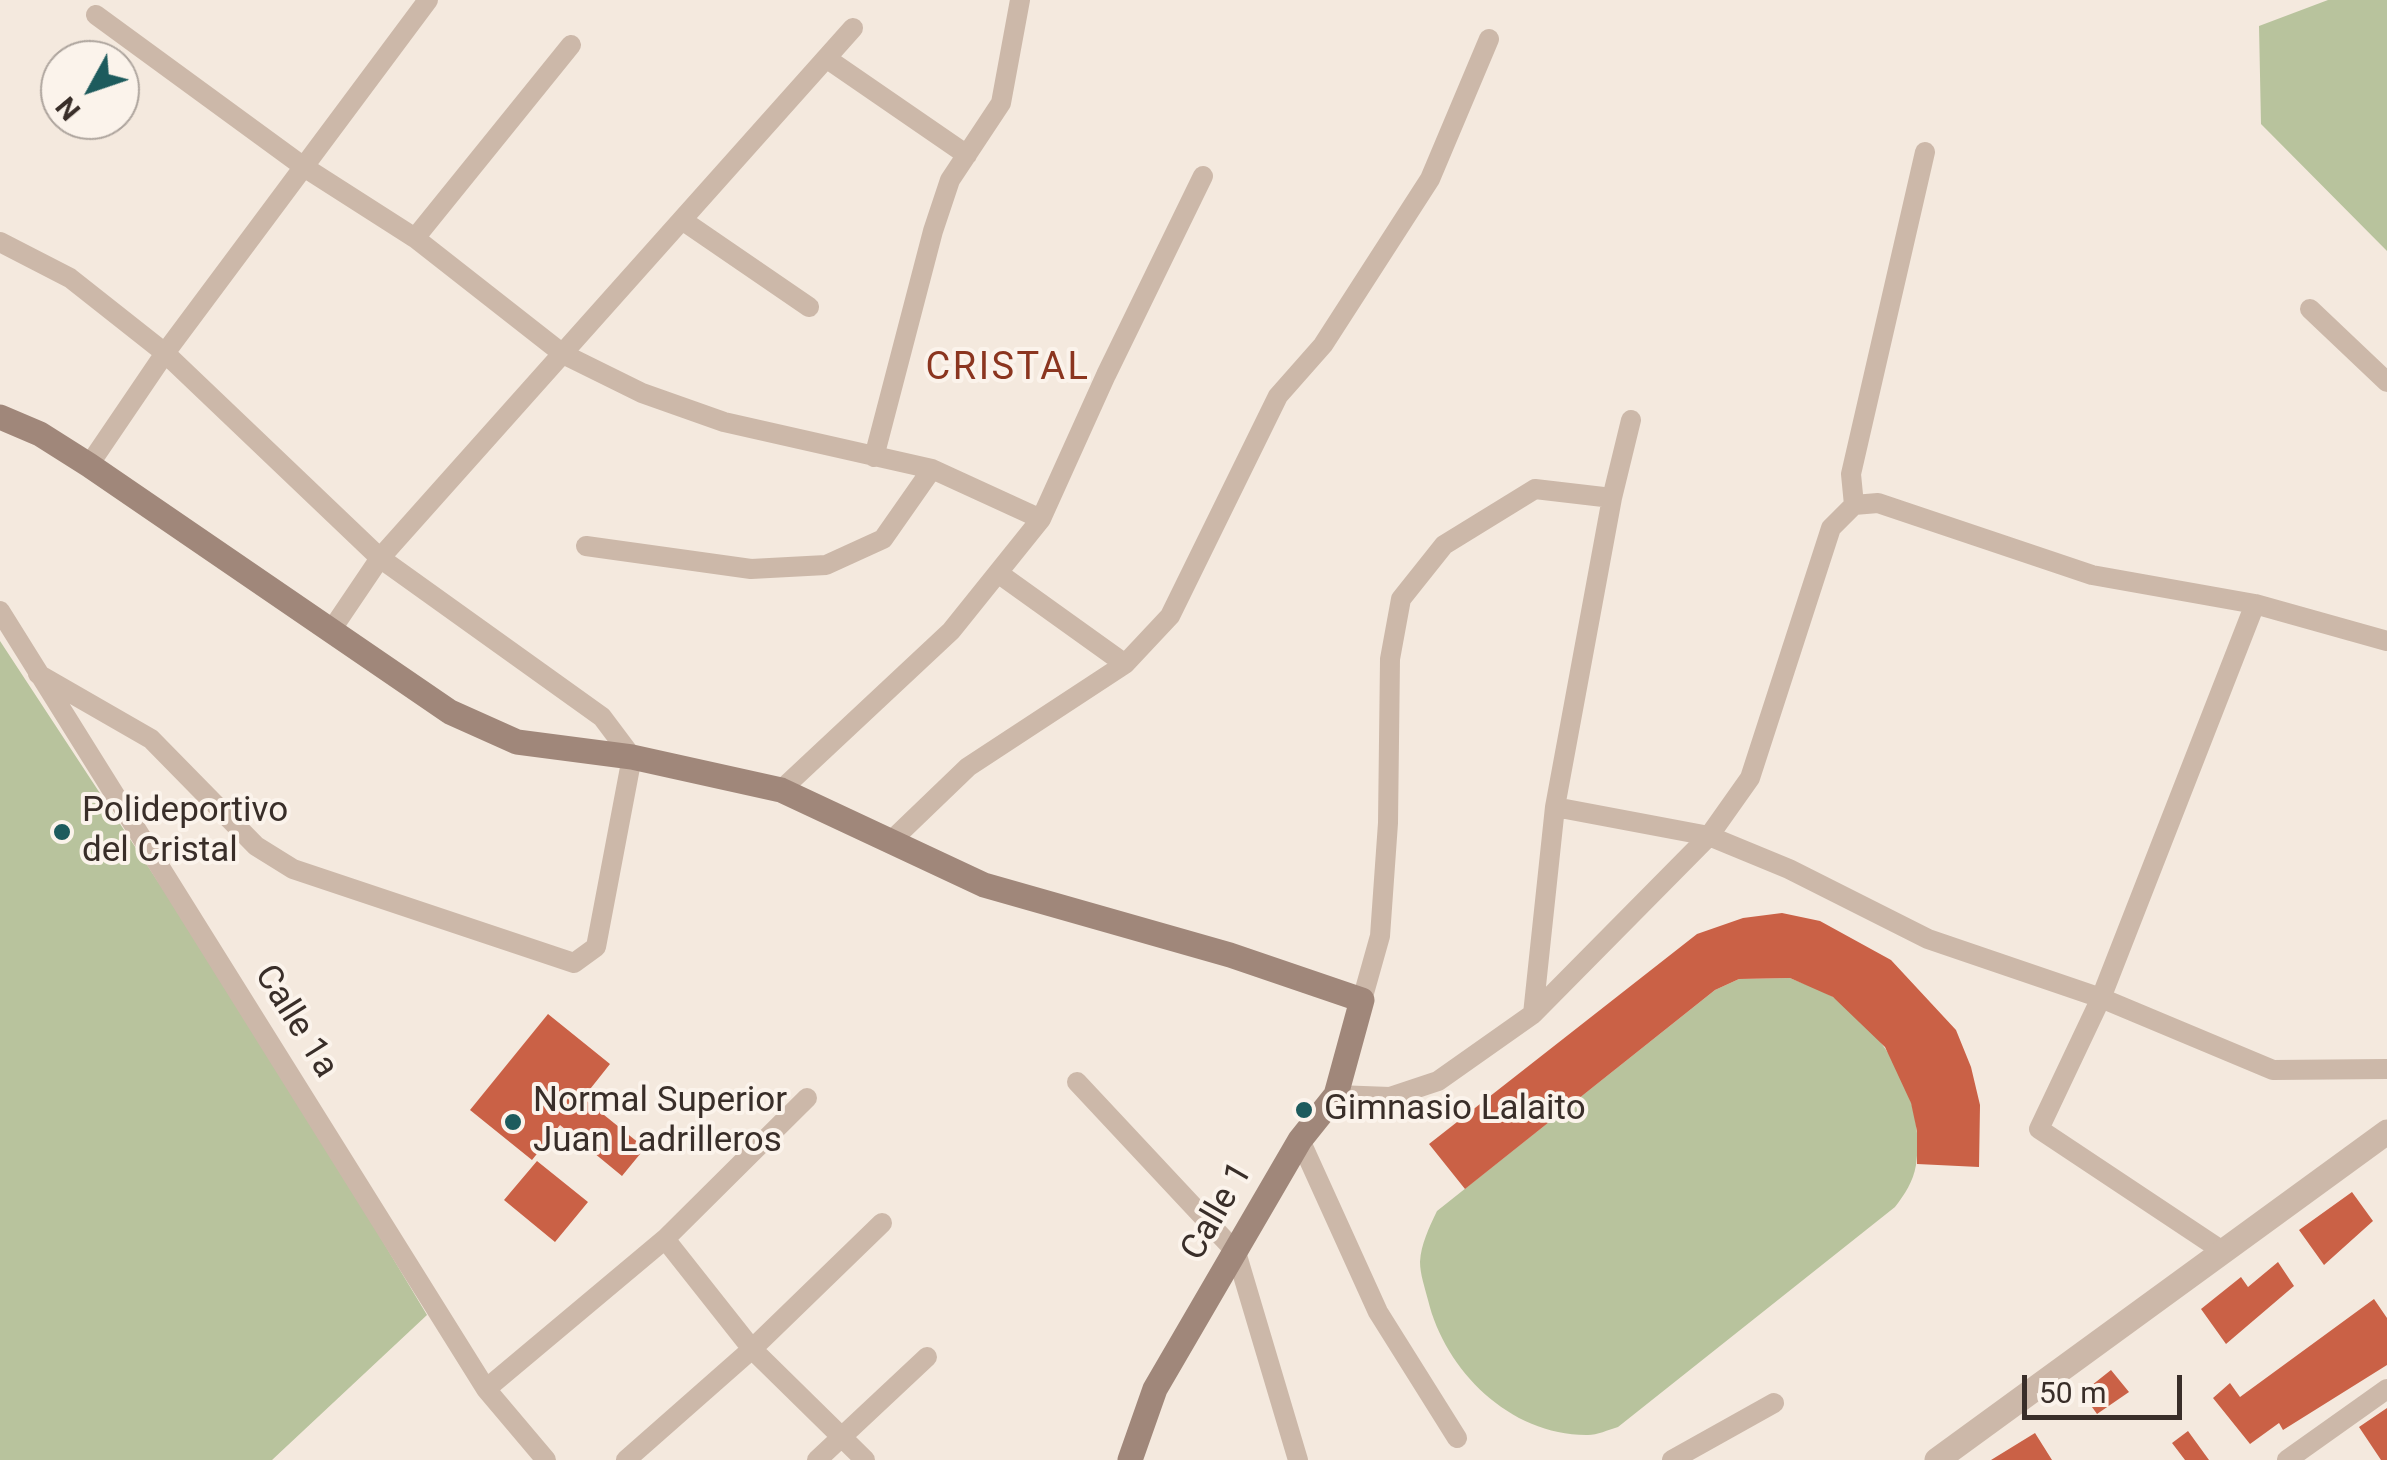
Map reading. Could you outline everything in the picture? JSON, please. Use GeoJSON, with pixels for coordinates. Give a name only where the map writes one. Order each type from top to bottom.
{"type":"FeatureCollection","features":[{"type":"Feature","properties":{"kind":"main road"},"geometry":{"type":"LineString","coordinates":[[0,417],[40,434],[89,465],[450,712],[517,742],[632,757],[781,790],[984,885],[1230,956],[1362,1000]]}},
{"type":"Feature","properties":{"kind":"main road","name":"Calle 1"},"geometry":{"type":"LineString","coordinates":[[1130,1460],[1155,1388],[1300,1140],[1336,1095],[1362,1000]]}},
{"type":"Feature","properties":{"kind":"street"},"geometry":{"type":"LineString","coordinates":[[89,465],[165,353],[428,0]]}},
{"type":"Feature","properties":{"kind":"street"},"geometry":{"type":"LineString","coordinates":[[874,456],[950,180],[1002,103],[1020,0]]}},
{"type":"Feature","properties":{"kind":"street"},"geometry":{"type":"LineString","coordinates":[[96,16],[304,167],[414,238],[563,354],[642,393],[724,422],[932,470],[1041,519]]}},
{"type":"Feature","properties":{"kind":"street"},"geometry":{"type":"LineString","coordinates":[[330,632],[380,558],[853,28]]}},
{"type":"Feature","properties":{"kind":"street"},"geometry":{"type":"LineString","coordinates":[[890,842],[968,767],[1125,664],[1170,616],[1278,396],[1323,345],[1430,179],[1489,39]]}},
{"type":"Feature","properties":{"kind":"street"},"geometry":{"type":"LineString","coordinates":[[414,238],[571,45]]}},
{"type":"Feature","properties":{"kind":"street"},"geometry":{"type":"LineString","coordinates":[[826,58],[966,155]]}},
{"type":"Feature","properties":{"kind":"street"},"geometry":{"type":"LineString","coordinates":[[1854,506],[1851,474],[1925,152]]}},
{"type":"Feature","properties":{"kind":"street"},"geometry":{"type":"LineString","coordinates":[[781,790],[952,632],[1041,519],[1203,176]]}},
{"type":"Feature","properties":{"kind":"street"},"geometry":{"type":"LineString","coordinates":[[682,220],[808,307]]}},
{"type":"Feature","properties":{"kind":"street"},"geometry":{"type":"LineString","coordinates":[[0,242],[70,278],[165,353],[380,558],[602,717],[632,757],[596,947],[574,963],[293,869],[256,846],[151,739],[38,674]]}},
{"type":"Feature","properties":{"kind":"street"},"geometry":{"type":"LineString","coordinates":[[2310,309],[2387,382]]}},
{"type":"Feature","properties":{"kind":"street"},"geometry":{"type":"LineString","coordinates":[[1534,1014],[1555,807],[1612,498],[1631,420]]}},
{"type":"Feature","properties":{"kind":"street"},"geometry":{"type":"LineString","coordinates":[[586,546],[751,569],[826,565],[883,539],[932,470]]}},
{"type":"Feature","properties":{"kind":"street"},"geometry":{"type":"LineString","coordinates":[[1362,1000],[1380,936],[1388,823],[1390,659],[1401,599],[1444,545],[1535,488],[1612,498]]}},
{"type":"Feature","properties":{"kind":"street"},"geometry":{"type":"LineString","coordinates":[[1336,1095],[1390,1097],[1438,1081],[1534,1014],[1710,836],[1750,778],[1831,528],[1854,506],[1878,502],[2092,575],[2255,604],[2387,640]]}},
{"type":"Feature","properties":{"kind":"street"},"geometry":{"type":"LineString","coordinates":[[998,573],[1125,664]]}},
{"type":"Feature","properties":{"kind":"street"},"geometry":{"type":"LineString","coordinates":[[2224,1252],[2040,1129],[2102,998],[2255,604]]}},
{"type":"Feature","properties":{"kind":"street","name":"Calle 1a"},"geometry":{"type":"LineString","coordinates":[[0,611],[486,1389],[546,1460]]}},
{"type":"Feature","properties":{"kind":"street"},"geometry":{"type":"LineString","coordinates":[[1555,807],[1710,836],[1788,869],[1928,939],[2102,998],[2273,1070],[2387,1069]]}},
{"type":"Feature","properties":{"kind":"street"},"geometry":{"type":"LineString","coordinates":[[1077,1082],[1236,1252],[1298,1460]]}},
{"type":"Feature","properties":{"kind":"street"},"geometry":{"type":"LineString","coordinates":[[486,1389],[665,1239],[807,1098]]}},
{"type":"Feature","properties":{"kind":"street"},"geometry":{"type":"LineString","coordinates":[[1937,1460],[2387,1132]]}},
{"type":"Feature","properties":{"kind":"street"},"geometry":{"type":"LineString","coordinates":[[1300,1140],[1378,1312],[1457,1438]]}},
{"type":"Feature","properties":{"kind":"street"},"geometry":{"type":"LineString","coordinates":[[626,1460],[752,1349],[882,1223]]}},
{"type":"Feature","properties":{"kind":"street"},"geometry":{"type":"LineString","coordinates":[[665,1239],[752,1349],[865,1460]]}},
{"type":"Feature","properties":{"kind":"street"},"geometry":{"type":"LineString","coordinates":[[817,1460],[927,1357]]}},
{"type":"Feature","properties":{"kind":"street"},"geometry":{"type":"LineString","coordinates":[[2287,1460],[2387,1389]]}},
{"type":"Feature","properties":{"kind":"street"},"geometry":{"type":"LineString","coordinates":[[1672,1460],[1774,1402]]}},
{"type":"Feature","properties":{"kind":"green space"},"geometry":{"type":"Polygon","coordinates":[[[2328,0],[2387,0],[2387,251],[2261,124],[2259,26],[2328,0]]]}},
{"type":"Feature","properties":{"kind":"green space"},"geometry":{"type":"Polygon","coordinates":[[[0,641],[260,1037],[427,1315],[272,1460],[0,1460],[0,641]]]}},
{"type":"Feature","properties":{"kind":"green space"},"geometry":{"type":"Polygon","coordinates":[[[1790,978],[1828,994],[1852,1011],[1885,1048],[1898,1070],[1915,1118],[1918,1142],[1915,1171],[1905,1192],[1895,1207],[1618,1427],[1591,1435],[1560,1432],[1508,1411],[1466,1374],[1437,1326],[1420,1262],[1437,1211],[1715,990],[1739,979],[1790,978]]]}},
{"type":"Feature","properties":{"kind":"building"},"geometry":{"type":"Polygon","coordinates":[[[1782,913],[1820,921],[1891,960],[1956,1030],[1971,1067],[1980,1105],[1979,1167],[1917,1164],[1917,1131],[1911,1103],[1885,1047],[1833,997],[1790,978],[1739,979],[1715,990],[1465,1189],[1429,1144],[1697,934],[1743,918],[1782,913]]]}},
{"type":"Feature","properties":{"kind":"building"},"geometry":{"type":"Polygon","coordinates":[[[548,1014],[610,1064],[583,1098],[645,1148],[622,1176],[560,1125],[532,1160],[470,1110],[548,1014]]]}},
{"type":"Feature","properties":{"kind":"building"},"geometry":{"type":"Polygon","coordinates":[[[537,1161],[588,1202],[555,1242],[504,1200],[537,1161]]]}},
{"type":"Feature","properties":{"kind":"building"},"geometry":{"type":"Polygon","coordinates":[[[2352,1192],[2373,1221],[2324,1265],[2299,1230],[2352,1192]]]}},
{"type":"Feature","properties":{"kind":"building"},"geometry":{"type":"Polygon","coordinates":[[[2278,1262],[2294,1286],[2226,1344],[2201,1309],[2241,1277],[2248,1287],[2278,1262]]]}},
{"type":"Feature","properties":{"kind":"building"},"geometry":{"type":"Polygon","coordinates":[[[2374,1299],[2387,1318],[2387,1365],[2283,1430],[2279,1423],[2250,1444],[2213,1398],[2230,1383],[2240,1397],[2374,1299]]]}},
{"type":"Feature","properties":{"kind":"building"},"geometry":{"type":"Polygon","coordinates":[[[2111,1370],[2129,1392],[2097,1414],[2082,1393],[2111,1370]]]}},
{"type":"Feature","properties":{"kind":"building"},"geometry":{"type":"Polygon","coordinates":[[[2387,1408],[2387,1460],[2381,1460],[2359,1427],[2387,1408]]]}},
{"type":"Feature","properties":{"kind":"building"},"geometry":{"type":"Polygon","coordinates":[[[2188,1431],[2209,1460],[2185,1460],[2172,1443],[2188,1431]]]}},
{"type":"Feature","properties":{"kind":"building"},"geometry":{"type":"Polygon","coordinates":[[[2035,1433],[2052,1460],[1991,1460],[2035,1433]]]}},
{"type":"Feature","properties":{"kind":"place","name":"Polideportivo del Cristal"},"geometry":{"type":"Point","coordinates":[62,832]}},
{"type":"Feature","properties":{"kind":"place","name":"Gimnasio Lalaito"},"geometry":{"type":"Point","coordinates":[1304,1110]}},
{"type":"Feature","properties":{"kind":"place","name":"Normal Superior Juan Ladrilleros"},"geometry":{"type":"Point","coordinates":[513,1122]}},
{"type":"Feature","properties":{"kind":"district","name":"CRISTAL"},"geometry":{"type":"Point","coordinates":[1008,369]}}]}
